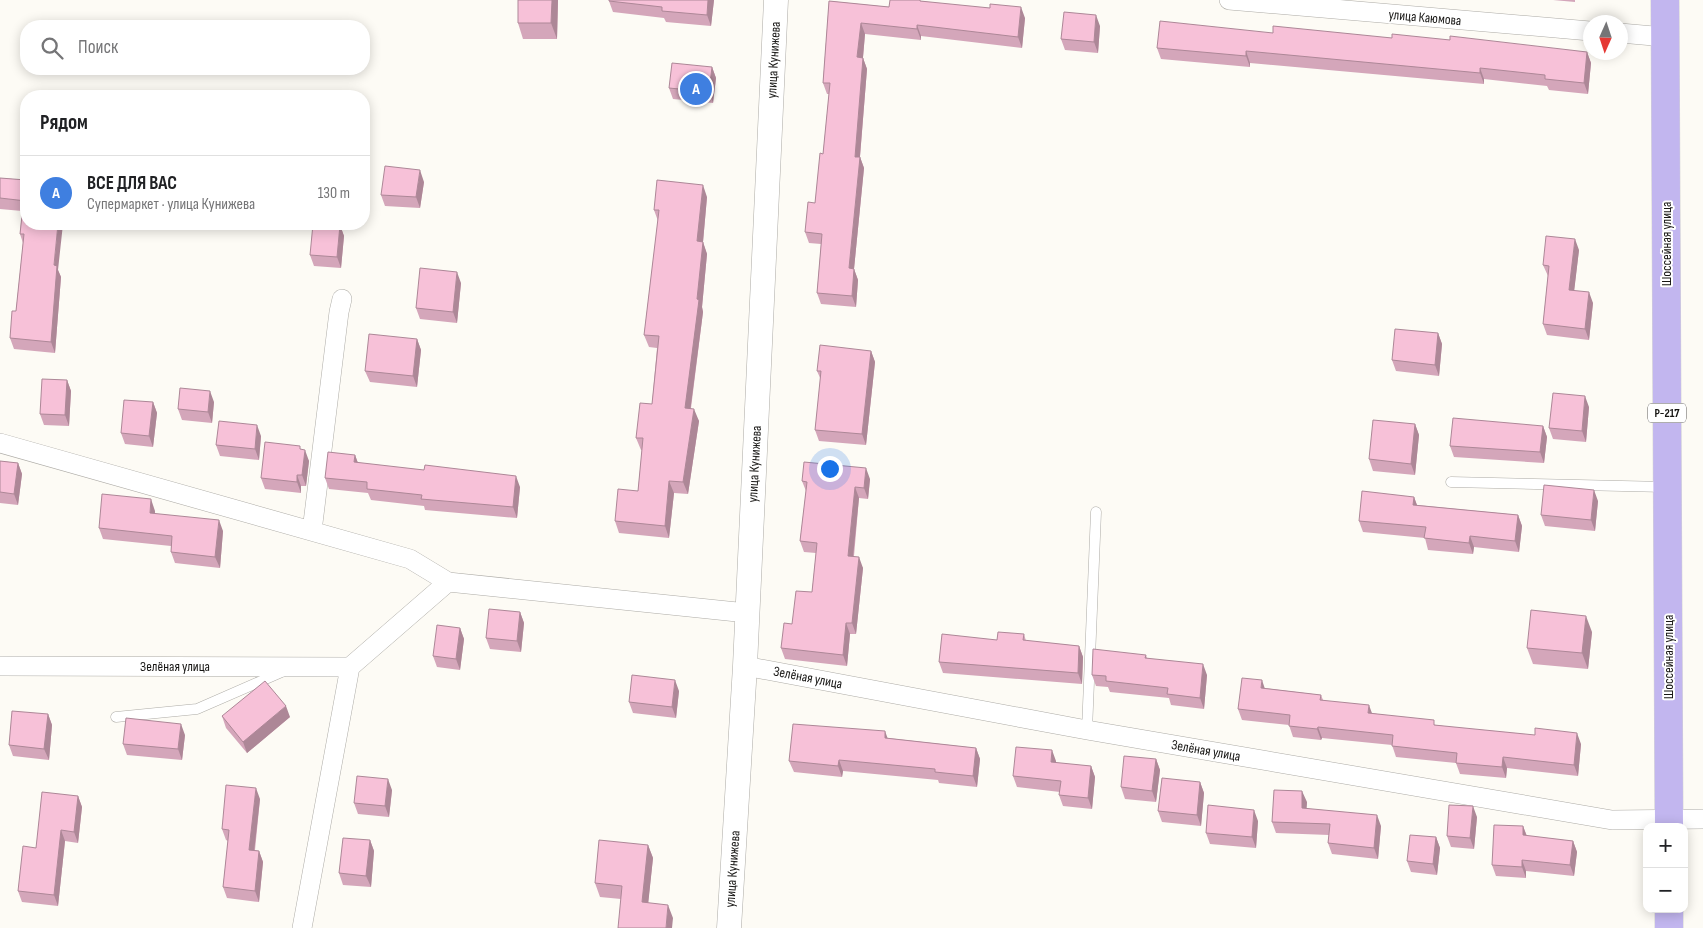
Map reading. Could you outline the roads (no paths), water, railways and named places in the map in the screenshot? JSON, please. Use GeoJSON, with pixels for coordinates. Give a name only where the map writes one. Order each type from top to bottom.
{"type":"FeatureCollection","features":[{"type":"Feature","properties":{"kind":"highway","name":"Шоссейная улица"},"geometry":{"type":"LineString","coordinates":[[1665,0],[1669,823]]}},
{"type":"Feature","properties":{"kind":"highway"},"geometry":{"type":"LineString","coordinates":[[1669,913],[1669,928]]}},
{"type":"Feature","properties":{"kind":"street","name":"улица Кунижева"},"geometry":{"type":"LineString","coordinates":[[729,928],[745,666],[776,0]]}},
{"type":"Feature","properties":{"kind":"street","name":"улица Каюмова"},"geometry":{"type":"LineString","coordinates":[[1229,0],[1583,30]]}},
{"type":"Feature","properties":{"kind":"street"},"geometry":{"type":"LineString","coordinates":[[1628,34],[1665,37]]}},
{"type":"Feature","properties":{"kind":"street"},"geometry":{"type":"LineString","coordinates":[[312,531],[342,299]]}},
{"type":"Feature","properties":{"kind":"street"},"geometry":{"type":"LineString","coordinates":[[0,443],[410,559],[448,582],[747,614]]}},
{"type":"Feature","properties":{"kind":"street"},"geometry":{"type":"LineString","coordinates":[[302,928],[350,667],[448,582]]}},
{"type":"Feature","properties":{"kind":"street","name":"Зелёная улица"},"geometry":{"type":"LineString","coordinates":[[0,666],[350,667]]}},
{"type":"Feature","properties":{"kind":"street","name":"Зелёная улица"},"geometry":{"type":"LineString","coordinates":[[745,666],[1087,730],[1612,820],[1669,823],[1703,819]]}},
{"type":"Feature","properties":{"kind":"lane"},"geometry":{"type":"LineString","coordinates":[[1451,482],[1667,487]]}},
{"type":"Feature","properties":{"kind":"lane"},"geometry":{"type":"LineString","coordinates":[[1087,730],[1096,512]]}},
{"type":"Feature","properties":{"kind":"lane"},"geometry":{"type":"LineString","coordinates":[[116,717],[197,709],[294,666]]}},
{"type":"Feature","properties":{"kind":"place","name":"ВСЕ ДЛЯ ВАС"},"geometry":{"type":"Point","coordinates":[696,89]}}]}
